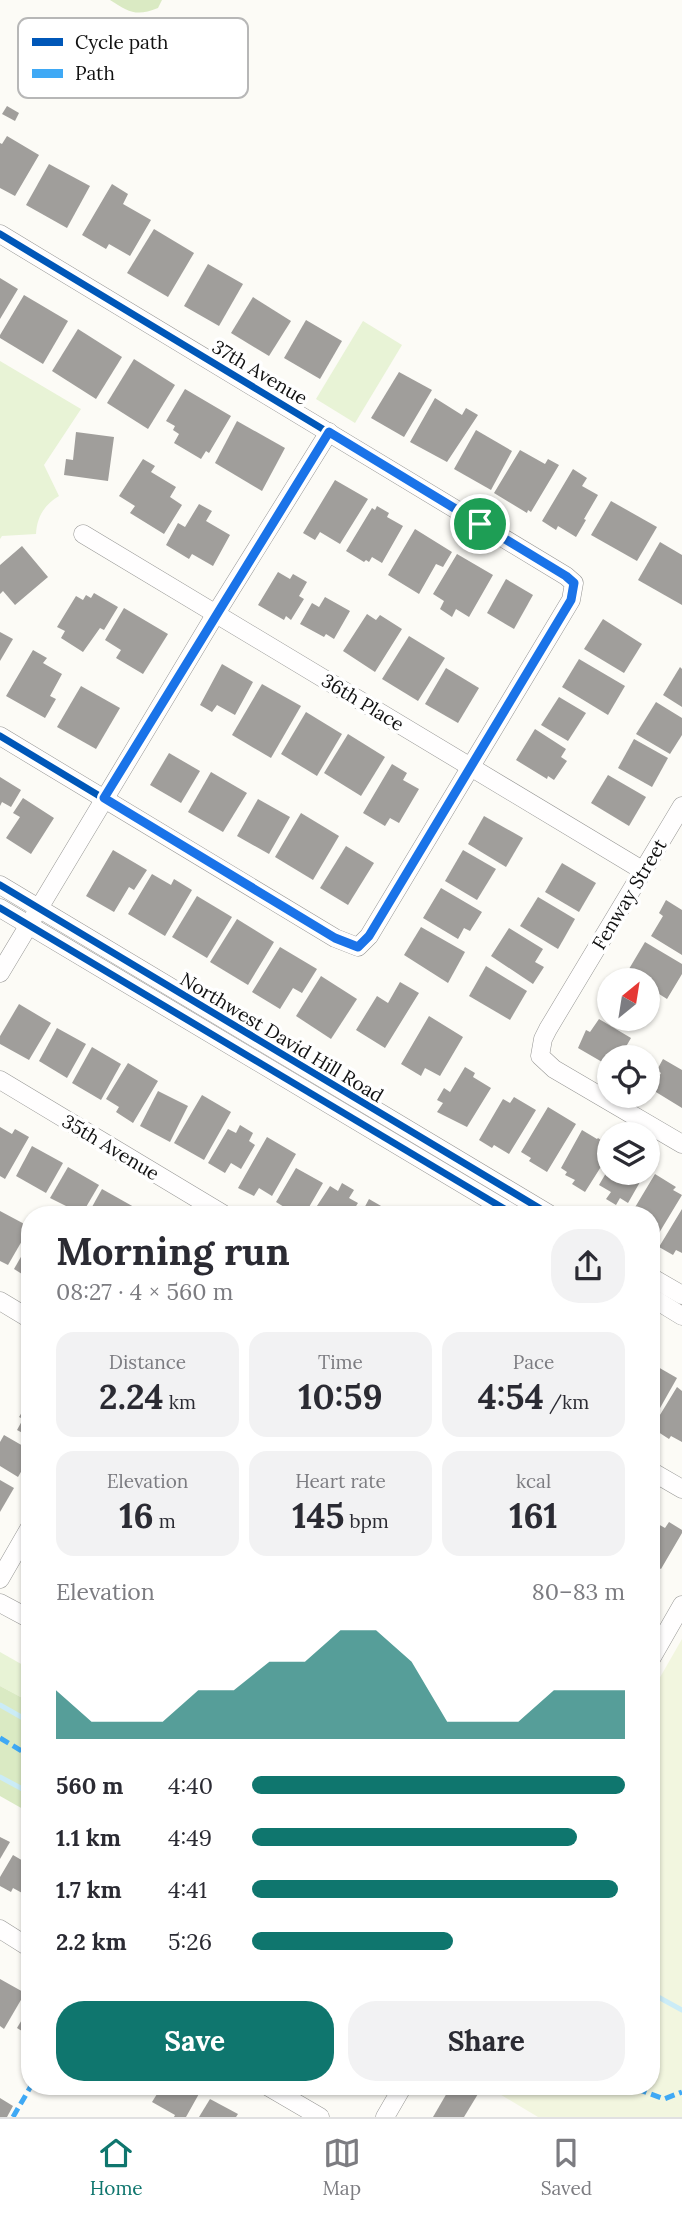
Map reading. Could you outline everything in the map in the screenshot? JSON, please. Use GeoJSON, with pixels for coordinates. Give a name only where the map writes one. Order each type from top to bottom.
{"type":"FeatureCollection","features":[{"type":"Feature","properties":{"kind":"street","name":"37th Avenue"},"geometry":{"type":"LineString","coordinates":[[0,234],[574,583],[571,600],[470,766]]}},
{"type":"Feature","properties":{"kind":"street"},"geometry":{"type":"LineString","coordinates":[[0,973],[215,615],[329,432]]}},
{"type":"Feature","properties":{"kind":"street","name":"36th Place"},"geometry":{"type":"LineString","coordinates":[[83,534],[642,870]]}},
{"type":"Feature","properties":{"kind":"street"},"geometry":{"type":"LineString","coordinates":[[0,736],[335,938],[358,947],[369,936],[470,766]]}},
{"type":"Feature","properties":{"kind":"street","name":"Fenway Street"},"geometry":{"type":"LineString","coordinates":[[682,806],[548,1029],[540,1056],[554,1069],[682,1144]]}},
{"type":"Feature","properties":{"kind":"street","name":"Northwest David Hill Road"},"geometry":{"type":"LineString","coordinates":[[0,885],[536,1206]]}},
{"type":"Feature","properties":{"kind":"street","name":"Northwest David Hill Road"},"geometry":{"type":"LineString","coordinates":[[0,908],[500,1206]]}},
{"type":"Feature","properties":{"kind":"street","name":"35th Avenue"},"geometry":{"type":"LineString","coordinates":[[0,1080],[205,1206]]}},
{"type":"Feature","properties":{"kind":"street"},"geometry":{"type":"LineString","coordinates":[[660,1282],[682,1295]]}},
{"type":"Feature","properties":{"kind":"street"},"geometry":{"type":"LineString","coordinates":[[0,1301],[21,1314]]}},
{"type":"Feature","properties":{"kind":"street"},"geometry":{"type":"LineString","coordinates":[[660,1303],[682,1316]]}},
{"type":"Feature","properties":{"kind":"street"},"geometry":{"type":"LineString","coordinates":[[660,1476],[682,1489]]}},
{"type":"Feature","properties":{"kind":"street"},"geometry":{"type":"LineString","coordinates":[[0,1579],[21,1543]]}},
{"type":"Feature","properties":{"kind":"street"},"geometry":{"type":"LineString","coordinates":[[0,1602],[21,1614]]}},
{"type":"Feature","properties":{"kind":"street"},"geometry":{"type":"LineString","coordinates":[[660,1643],[682,1605]]}},
{"type":"Feature","properties":{"kind":"street"},"geometry":{"type":"LineString","coordinates":[[0,1929],[21,1942]]}},
{"type":"Feature","properties":{"kind":"street"},"geometry":{"type":"LineString","coordinates":[[282,2095],[320,2117]]}},
{"type":"Feature","properties":{"kind":"street"},"geometry":{"type":"LineString","coordinates":[[385,2117],[398,2095]]}},
{"type":"Feature","properties":{"kind":"green space"},"geometry":{"type":"Polygon","coordinates":[[[110,0],[162,0],[158,8],[138,13],[110,0]]]}},
{"type":"Feature","properties":{"kind":"green space"},"geometry":{"type":"Polygon","coordinates":[[[363,321],[402,345],[355,423],[316,399],[363,321]]]}},
{"type":"Feature","properties":{"kind":"green space"},"geometry":{"type":"Polygon","coordinates":[[[0,361],[81,409],[44,465],[59,496],[42,512],[36,534],[2,536],[0,539],[0,361]]]}},
{"type":"Feature","properties":{"kind":"green space"},"geometry":{"type":"Polygon","coordinates":[[[682,1639],[682,2117],[538,2117],[501,2095],[660,2095],[660,1677],[682,1639]]]}},
{"type":"Feature","properties":{"kind":"green space"},"geometry":{"type":"Polygon","coordinates":[[[0,1652],[21,1664],[21,1697],[0,1686],[0,1652]]]}},
{"type":"Feature","properties":{"kind":"green space"},"geometry":{"type":"Polygon","coordinates":[[[0,1686],[21,1697],[21,1808],[0,1796],[0,1686]]]}},
{"type":"Feature","properties":{"kind":"building"},"geometry":{"type":"Polygon","coordinates":[[[7,106],[19,113],[15,121],[2,114],[7,106]]]}},
{"type":"Feature","properties":{"kind":"building"},"geometry":{"type":"Polygon","coordinates":[[[7,136],[39,155],[15,196],[0,188],[0,143],[2,144],[7,136]]]}},
{"type":"Feature","properties":{"kind":"building"},"geometry":{"type":"Polygon","coordinates":[[[49,164],[90,186],[67,228],[26,205],[49,164]]]}},
{"type":"Feature","properties":{"kind":"building"},"geometry":{"type":"Polygon","coordinates":[[[112,184],[128,194],[123,204],[151,220],[130,256],[109,244],[106,249],[82,235],[112,184]]]}},
{"type":"Feature","properties":{"kind":"building"},"geometry":{"type":"Polygon","coordinates":[[[154,229],[194,253],[168,297],[127,273],[154,229]]]}},
{"type":"Feature","properties":{"kind":"building"},"geometry":{"type":"Polygon","coordinates":[[[208,264],[243,284],[219,326],[184,306],[208,264]]]}},
{"type":"Feature","properties":{"kind":"building"},"geometry":{"type":"Polygon","coordinates":[[[0,278],[18,289],[0,319],[0,278]]]}},
{"type":"Feature","properties":{"kind":"building"},"geometry":{"type":"Polygon","coordinates":[[[24,295],[68,321],[43,364],[0,338],[24,295]]]}},
{"type":"Feature","properties":{"kind":"building"},"geometry":{"type":"Polygon","coordinates":[[[253,297],[291,321],[269,356],[231,333],[253,297]]]}},
{"type":"Feature","properties":{"kind":"building"},"geometry":{"type":"Polygon","coordinates":[[[306,320],[342,341],[320,379],[284,358],[306,320]]]}},
{"type":"Feature","properties":{"kind":"building"},"geometry":{"type":"Polygon","coordinates":[[[78,329],[122,357],[96,399],[52,371],[78,329]]]}},
{"type":"Feature","properties":{"kind":"building"},"geometry":{"type":"Polygon","coordinates":[[[134,359],[175,385],[148,429],[107,403],[134,359]]]}},
{"type":"Feature","properties":{"kind":"building"},"geometry":{"type":"Polygon","coordinates":[[[399,372],[432,390],[404,437],[371,418],[399,372]]]}},
{"type":"Feature","properties":{"kind":"building"},"geometry":{"type":"Polygon","coordinates":[[[185,389],[231,416],[209,453],[206,451],[201,459],[174,443],[179,434],[173,430],[175,426],[166,421],[185,389]]]}},
{"type":"Feature","properties":{"kind":"building"},"geometry":{"type":"Polygon","coordinates":[[[435,398],[462,415],[466,408],[478,415],[447,462],[410,442],[435,398]]]}},
{"type":"Feature","properties":{"kind":"building"},"geometry":{"type":"Polygon","coordinates":[[[237,421],[285,448],[262,491],[215,463],[237,421]]]}},
{"type":"Feature","properties":{"kind":"building"},"geometry":{"type":"Polygon","coordinates":[[[476,430],[512,451],[491,490],[454,469],[476,430]]]}},
{"type":"Feature","properties":{"kind":"building"},"geometry":{"type":"Polygon","coordinates":[[[76,432],[114,437],[108,481],[64,475],[66,459],[73,460],[76,432]]]}},
{"type":"Feature","properties":{"kind":"building"},"geometry":{"type":"Polygon","coordinates":[[[520,450],[545,464],[548,459],[559,465],[531,512],[528,510],[527,513],[494,493],[520,450]]]}},
{"type":"Feature","properties":{"kind":"building"},"geometry":{"type":"Polygon","coordinates":[[[143,459],[155,466],[151,472],[176,487],[170,497],[182,505],[164,534],[130,513],[135,506],[119,496],[143,459]]]}},
{"type":"Feature","properties":{"kind":"building"},"geometry":{"type":"Polygon","coordinates":[[[573,469],[587,478],[582,486],[598,495],[576,537],[558,526],[556,530],[542,521],[573,469]]]}},
{"type":"Feature","properties":{"kind":"building"},"geometry":{"type":"Polygon","coordinates":[[[335,480],[368,499],[340,544],[320,532],[315,540],[303,533],[335,480]]]}},
{"type":"Feature","properties":{"kind":"building"},"geometry":{"type":"Polygon","coordinates":[[[611,501],[657,527],[637,561],[591,535],[611,501]]]}},
{"type":"Feature","properties":{"kind":"building"},"geometry":{"type":"Polygon","coordinates":[[[199,504],[212,511],[206,521],[230,535],[213,566],[192,554],[189,559],[166,545],[178,523],[185,527],[199,504]]]}},
{"type":"Feature","properties":{"kind":"building"},"geometry":{"type":"Polygon","coordinates":[[[377,506],[389,513],[387,517],[403,526],[382,563],[372,557],[369,562],[364,562],[346,551],[372,508],[375,510],[377,506]]]}},
{"type":"Feature","properties":{"kind":"building"},"geometry":{"type":"Polygon","coordinates":[[[415,529],[452,552],[443,567],[436,564],[419,594],[388,575],[415,529]]]}},
{"type":"Feature","properties":{"kind":"building"},"geometry":{"type":"Polygon","coordinates":[[[660,542],[682,555],[682,605],[638,580],[660,542]]]}},
{"type":"Feature","properties":{"kind":"building"},"geometry":{"type":"Polygon","coordinates":[[[22,546],[48,577],[15,605],[3,591],[0,594],[0,565],[22,546]]]}},
{"type":"Feature","properties":{"kind":"building"},"geometry":{"type":"Polygon","coordinates":[[[457,554],[493,575],[469,617],[456,609],[452,617],[440,609],[444,601],[433,594],[457,554]]]}},
{"type":"Feature","properties":{"kind":"building"},"geometry":{"type":"Polygon","coordinates":[[[278,572],[290,579],[293,574],[307,582],[299,596],[304,599],[291,620],[286,616],[284,620],[258,605],[278,572]]]}},
{"type":"Feature","properties":{"kind":"building"},"geometry":{"type":"Polygon","coordinates":[[[506,579],[533,595],[514,629],[487,613],[506,579]]]}},
{"type":"Feature","properties":{"kind":"building"},"geometry":{"type":"Polygon","coordinates":[[[94,593],[118,607],[104,630],[100,628],[83,652],[61,638],[65,631],[57,627],[76,596],[83,600],[86,595],[91,598],[94,593]]]}},
{"type":"Feature","properties":{"kind":"building"},"geometry":{"type":"Polygon","coordinates":[[[325,597],[350,611],[334,639],[326,634],[324,637],[300,624],[312,603],[319,607],[325,597]]]}},
{"type":"Feature","properties":{"kind":"building"},"geometry":{"type":"Polygon","coordinates":[[[124,608],[168,634],[143,674],[116,658],[121,650],[105,640],[124,608]]]}},
{"type":"Feature","properties":{"kind":"building"},"geometry":{"type":"Polygon","coordinates":[[[367,614],[376,620],[380,615],[402,629],[375,672],[343,651],[367,614]]]}},
{"type":"Feature","properties":{"kind":"building"},"geometry":{"type":"Polygon","coordinates":[[[603,619],[642,644],[624,673],[584,649],[603,619]]]}},
{"type":"Feature","properties":{"kind":"building"},"geometry":{"type":"Polygon","coordinates":[[[0,632],[13,639],[0,661],[0,632]]]}},
{"type":"Feature","properties":{"kind":"building"},"geometry":{"type":"Polygon","coordinates":[[[409,636],[445,658],[418,701],[382,679],[409,636]]]}},
{"type":"Feature","properties":{"kind":"building"},"geometry":{"type":"Polygon","coordinates":[[[33,650],[47,658],[43,663],[62,674],[50,696],[56,699],[45,718],[6,696],[33,650]]]}},
{"type":"Feature","properties":{"kind":"building"},"geometry":{"type":"Polygon","coordinates":[[[579,659],[625,686],[608,715],[562,687],[579,659]]]}},
{"type":"Feature","properties":{"kind":"building"},"geometry":{"type":"Polygon","coordinates":[[[222,664],[253,682],[235,715],[217,705],[212,712],[200,705],[222,664]]]}},
{"type":"Feature","properties":{"kind":"building"},"geometry":{"type":"Polygon","coordinates":[[[680,667],[682,669],[682,707],[663,695],[680,667]]]}},
{"type":"Feature","properties":{"kind":"building"},"geometry":{"type":"Polygon","coordinates":[[[446,668],[479,688],[458,723],[425,704],[446,668]]]}},
{"type":"Feature","properties":{"kind":"building"},"geometry":{"type":"Polygon","coordinates":[[[262,684],[301,706],[271,758],[232,735],[262,684]]]}},
{"type":"Feature","properties":{"kind":"building"},"geometry":{"type":"Polygon","coordinates":[[[81,686],[120,708],[96,749],[57,727],[81,686]]]}},
{"type":"Feature","properties":{"kind":"building"},"geometry":{"type":"Polygon","coordinates":[[[559,697],[586,713],[568,741],[541,725],[559,697]]]}},
{"type":"Feature","properties":{"kind":"building"},"geometry":{"type":"Polygon","coordinates":[[[656,702],[682,718],[682,735],[670,754],[636,734],[656,702]]]}},
{"type":"Feature","properties":{"kind":"building"},"geometry":{"type":"Polygon","coordinates":[[[306,712],[342,734],[317,776],[281,754],[306,712]]]}},
{"type":"Feature","properties":{"kind":"building"},"geometry":{"type":"Polygon","coordinates":[[[535,729],[566,749],[561,757],[567,761],[554,780],[548,776],[547,779],[516,760],[535,729]]]}},
{"type":"Feature","properties":{"kind":"building"},"geometry":{"type":"Polygon","coordinates":[[[348,734],[385,757],[361,796],[324,773],[348,734]]]}},
{"type":"Feature","properties":{"kind":"building"},"geometry":{"type":"Polygon","coordinates":[[[634,739],[668,758],[652,787],[618,768],[634,739]]]}},
{"type":"Feature","properties":{"kind":"building"},"geometry":{"type":"Polygon","coordinates":[[[169,753],[200,771],[181,803],[150,785],[169,753]]]}},
{"type":"Feature","properties":{"kind":"building"},"geometry":{"type":"Polygon","coordinates":[[[392,764],[407,773],[403,780],[419,789],[399,823],[390,818],[385,826],[363,813],[392,764]]]}},
{"type":"Feature","properties":{"kind":"building"},"geometry":{"type":"Polygon","coordinates":[[[211,772],[247,793],[223,832],[188,812],[211,772]]]}},
{"type":"Feature","properties":{"kind":"building"},"geometry":{"type":"Polygon","coordinates":[[[608,775],[646,797],[629,826],[591,803],[608,775]]]}},
{"type":"Feature","properties":{"kind":"building"},"geometry":{"type":"Polygon","coordinates":[[[0,777],[21,790],[11,807],[2,802],[0,806],[0,777]]]}},
{"type":"Feature","properties":{"kind":"building"},"geometry":{"type":"Polygon","coordinates":[[[23,798],[54,818],[31,854],[6,838],[20,817],[13,813],[23,798]]]}},
{"type":"Feature","properties":{"kind":"building"},"geometry":{"type":"Polygon","coordinates":[[[258,799],[290,817],[269,854],[237,836],[258,799]]]}},
{"type":"Feature","properties":{"kind":"building"},"geometry":{"type":"Polygon","coordinates":[[[301,813],[339,836],[313,880],[275,857],[301,813]]]}},
{"type":"Feature","properties":{"kind":"building"},"geometry":{"type":"Polygon","coordinates":[[[484,816],[523,838],[506,867],[468,844],[484,816]]]}},
{"type":"Feature","properties":{"kind":"building"},"geometry":{"type":"Polygon","coordinates":[[[346,846],[374,863],[348,905],[320,888],[346,846]]]}},
{"type":"Feature","properties":{"kind":"building"},"geometry":{"type":"Polygon","coordinates":[[[113,850],[147,870],[134,890],[129,887],[114,912],[86,896],[113,850]]]}},
{"type":"Feature","properties":{"kind":"building"},"geometry":{"type":"Polygon","coordinates":[[[463,850],[496,869],[477,900],[445,881],[463,850]]]}},
{"type":"Feature","properties":{"kind":"building"},"geometry":{"type":"Polygon","coordinates":[[[562,863],[596,883],[579,912],[545,892],[562,863]]]}},
{"type":"Feature","properties":{"kind":"building"},"geometry":{"type":"Polygon","coordinates":[[[152,874],[171,885],[174,879],[192,890],[165,936],[128,914],[152,874]]]}},
{"type":"Feature","properties":{"kind":"building"},"geometry":{"type":"Polygon","coordinates":[[[441,888],[482,912],[470,931],[464,928],[458,939],[423,918],[441,888]]]}},
{"type":"Feature","properties":{"kind":"building"},"geometry":{"type":"Polygon","coordinates":[[[197,896],[232,917],[207,958],[172,937],[197,896]]]}},
{"type":"Feature","properties":{"kind":"building"},"geometry":{"type":"Polygon","coordinates":[[[538,897],[575,919],[558,949],[520,926],[538,897]]]}},
{"type":"Feature","properties":{"kind":"building"},"geometry":{"type":"Polygon","coordinates":[[[666,900],[682,910],[682,955],[651,936],[663,916],[659,913],[666,900]]]}},
{"type":"Feature","properties":{"kind":"building"},"geometry":{"type":"Polygon","coordinates":[[[237,919],[274,942],[248,985],[210,962],[237,919]]]}},
{"type":"Feature","properties":{"kind":"building"},"geometry":{"type":"Polygon","coordinates":[[[421,927],[465,952],[448,983],[404,955],[421,927]]]}},
{"type":"Feature","properties":{"kind":"building"},"geometry":{"type":"Polygon","coordinates":[[[509,928],[543,949],[535,962],[544,967],[533,984],[491,956],[509,928]]]}},
{"type":"Feature","properties":{"kind":"building"},"geometry":{"type":"Polygon","coordinates":[[[645,942],[682,964],[682,974],[667,999],[660,995],[660,968],[630,968],[645,942]]]}},
{"type":"Feature","properties":{"kind":"building"},"geometry":{"type":"Polygon","coordinates":[[[280,947],[317,969],[302,993],[293,988],[280,1009],[252,992],[280,947]]]}},
{"type":"Feature","properties":{"kind":"building"},"geometry":{"type":"Polygon","coordinates":[[[486,966],[527,991],[510,1020],[469,996],[486,966]]]}},
{"type":"Feature","properties":{"kind":"building"},"geometry":{"type":"Polygon","coordinates":[[[321,976],[357,999],[331,1039],[296,1016],[321,976]]]}},
{"type":"Feature","properties":{"kind":"building"},"geometry":{"type":"Polygon","coordinates":[[[400,982],[419,993],[385,1048],[356,1030],[377,996],[388,1003],[400,982]]]}},
{"type":"Feature","properties":{"kind":"building"},"geometry":{"type":"Polygon","coordinates":[[[19,1004],[51,1023],[29,1060],[0,1044],[0,1036],[19,1004]]]}},
{"type":"Feature","properties":{"kind":"building"},"geometry":{"type":"Polygon","coordinates":[[[429,1016],[463,1037],[440,1076],[425,1068],[421,1076],[401,1064],[429,1016]]]}},
{"type":"Feature","properties":{"kind":"building"},"geometry":{"type":"Polygon","coordinates":[[[597,1022],[597,1031],[619,1031],[631,1038],[627,1045],[597,1045],[597,1059],[578,1048],[586,1030],[590,1032],[597,1022]]]}},
{"type":"Feature","properties":{"kind":"building"},"geometry":{"type":"Polygon","coordinates":[[[57,1028],[86,1044],[67,1078],[39,1061],[57,1028]]]}},
{"type":"Feature","properties":{"kind":"building"},"geometry":{"type":"Polygon","coordinates":[[[92,1047],[121,1064],[101,1100],[72,1083],[92,1047]]]}},
{"type":"Feature","properties":{"kind":"building"},"geometry":{"type":"Polygon","coordinates":[[[663,1059],[682,1070],[682,1108],[660,1095],[660,1064],[663,1059]]]}},
{"type":"Feature","properties":{"kind":"building"},"geometry":{"type":"Polygon","coordinates":[[[128,1063],[158,1081],[133,1123],[116,1112],[119,1107],[106,1099],[128,1063]]]}},
{"type":"Feature","properties":{"kind":"building"},"geometry":{"type":"Polygon","coordinates":[[[465,1067],[475,1073],[473,1077],[491,1088],[467,1127],[437,1112],[443,1103],[437,1100],[444,1088],[450,1092],[465,1067]]]}},
{"type":"Feature","properties":{"kind":"building"},"geometry":{"type":"Polygon","coordinates":[[[158,1091],[188,1106],[170,1142],[140,1126],[158,1091]]]}},
{"type":"Feature","properties":{"kind":"building"},"geometry":{"type":"Polygon","coordinates":[[[202,1095],[231,1112],[204,1160],[174,1143],[202,1095]]]}},
{"type":"Feature","properties":{"kind":"building"},"geometry":{"type":"Polygon","coordinates":[[[514,1097],[536,1110],[509,1154],[479,1140],[503,1099],[510,1103],[514,1097]]]}},
{"type":"Feature","properties":{"kind":"building"},"geometry":{"type":"Polygon","coordinates":[[[548,1107],[576,1124],[547,1172],[529,1161],[531,1158],[521,1152],[548,1107]]]}},
{"type":"Feature","properties":{"kind":"building"},"geometry":{"type":"Polygon","coordinates":[[[240,1125],[253,1133],[249,1141],[255,1145],[241,1169],[231,1163],[225,1173],[208,1163],[228,1129],[236,1133],[240,1125]]]}},
{"type":"Feature","properties":{"kind":"building"},"geometry":{"type":"Polygon","coordinates":[[[0,1127],[12,1134],[15,1129],[29,1137],[5,1179],[0,1176],[0,1127]]]}},
{"type":"Feature","properties":{"kind":"building"},"geometry":{"type":"Polygon","coordinates":[[[582,1130],[597,1139],[597,1173],[585,1192],[572,1184],[575,1180],[565,1175],[567,1172],[561,1168],[582,1130]]]}},
{"type":"Feature","properties":{"kind":"building"},"geometry":{"type":"Polygon","coordinates":[[[267,1137],[296,1154],[272,1196],[259,1188],[254,1196],[238,1188],[267,1137]]]}},
{"type":"Feature","properties":{"kind":"building"},"geometry":{"type":"Polygon","coordinates":[[[32,1146],[63,1163],[46,1193],[16,1176],[32,1146]]]}},
{"type":"Feature","properties":{"kind":"building"},"geometry":{"type":"Polygon","coordinates":[[[68,1167],[99,1185],[87,1206],[66,1206],[50,1198],[68,1167]]]}},
{"type":"Feature","properties":{"kind":"building"},"geometry":{"type":"Polygon","coordinates":[[[296,1168],[323,1183],[310,1206],[282,1206],[276,1202],[296,1168]]]}},
{"type":"Feature","properties":{"kind":"building"},"geometry":{"type":"Polygon","coordinates":[[[660,1177],[676,1187],[673,1190],[682,1195],[660,1231],[660,1206],[636,1206],[648,1185],[660,1185],[660,1177]]]}},
{"type":"Feature","properties":{"kind":"building"},"geometry":{"type":"Polygon","coordinates":[[[342,1183],[354,1190],[349,1198],[358,1203],[356,1206],[317,1206],[330,1186],[338,1191],[342,1183]]]}},
{"type":"Feature","properties":{"kind":"building"},"geometry":{"type":"Polygon","coordinates":[[[599,1185],[638,1185],[628,1203],[620,1198],[616,1205],[606,1199],[611,1192],[599,1185]]]}},
{"type":"Feature","properties":{"kind":"building"},"geometry":{"type":"Polygon","coordinates":[[[102,1189],[132,1206],[92,1206],[102,1189]]]}},
{"type":"Feature","properties":{"kind":"building"},"geometry":{"type":"Polygon","coordinates":[[[369,1199],[381,1206],[365,1206],[369,1199]]]}},
{"type":"Feature","properties":{"kind":"building"},"geometry":{"type":"Polygon","coordinates":[[[682,1209],[682,1253],[676,1250],[673,1255],[660,1245],[682,1209]]]}},
{"type":"Feature","properties":{"kind":"building"},"geometry":{"type":"Polygon","coordinates":[[[0,1211],[21,1222],[21,1243],[8,1265],[0,1261],[0,1211]]]}},
{"type":"Feature","properties":{"kind":"building"},"geometry":{"type":"Polygon","coordinates":[[[21,1257],[21,1273],[14,1269],[21,1257]]]}},
{"type":"Feature","properties":{"kind":"building"},"geometry":{"type":"Polygon","coordinates":[[[660,1368],[677,1378],[660,1408],[660,1368]]]}},
{"type":"Feature","properties":{"kind":"building"},"geometry":{"type":"Polygon","coordinates":[[[677,1387],[682,1391],[682,1442],[660,1433],[660,1415],[677,1387]]]}},
{"type":"Feature","properties":{"kind":"building"},"geometry":{"type":"Polygon","coordinates":[[[4,1435],[21,1445],[21,1472],[18,1477],[0,1466],[0,1442],[4,1435]]]}},
{"type":"Feature","properties":{"kind":"building"},"geometry":{"type":"Polygon","coordinates":[[[0,1480],[14,1488],[0,1512],[0,1480]]]}},
{"type":"Feature","properties":{"kind":"building"},"geometry":{"type":"Polygon","coordinates":[[[669,1522],[682,1530],[682,1533],[661,1569],[660,1525],[665,1528],[669,1522]]]}},
{"type":"Feature","properties":{"kind":"building"},"geometry":{"type":"Polygon","coordinates":[[[0,1837],[10,1842],[0,1859],[0,1837]]]}},
{"type":"Feature","properties":{"kind":"building"},"geometry":{"type":"Polygon","coordinates":[[[13,1855],[21,1860],[21,1892],[13,1888],[11,1892],[0,1886],[0,1877],[13,1855]]]}},
{"type":"Feature","properties":{"kind":"building"},"geometry":{"type":"Polygon","coordinates":[[[0,1979],[21,1991],[21,2000],[4,2029],[0,2026],[0,1979]]]}},
{"type":"Feature","properties":{"kind":"building"},"geometry":{"type":"Polygon","coordinates":[[[156,2095],[198,2095],[186,2117],[174,2117],[175,2115],[152,2102],[156,2095]]]}},
{"type":"Feature","properties":{"kind":"building"},"geometry":{"type":"Polygon","coordinates":[[[446,2095],[477,2095],[464,2117],[433,2117],[446,2095]]]}},
{"type":"Feature","properties":{"kind":"building"},"geometry":{"type":"Polygon","coordinates":[[[0,2098],[13,2106],[7,2117],[0,2117],[0,2098]]]}},
{"type":"Feature","properties":{"kind":"building"},"geometry":{"type":"Polygon","coordinates":[[[210,2099],[238,2114],[236,2117],[199,2117],[210,2099]]]}},
{"type":"Feature","properties":{"kind":"waterway"},"geometry":{"type":"LineString","coordinates":[[0,1705],[21,1717]]}},
{"type":"Feature","properties":{"kind":"waterway"},"geometry":{"type":"LineString","coordinates":[[0,1777],[21,1788]]}},
{"type":"Feature","properties":{"kind":"waterway"},"geometry":{"type":"LineString","coordinates":[[660,1998],[682,2010]]}},
{"type":"Feature","properties":{"kind":"marked path"},"geometry":{"type":"LineString","coordinates":[[0,1738],[21,1751]]}},
{"type":"Feature","properties":{"kind":"marked path"},"geometry":{"type":"LineString","coordinates":[[653,2095],[664,2099],[682,2092]]}},
{"type":"Feature","properties":{"kind":"marked path"},"geometry":{"type":"LineString","coordinates":[[13,2117],[26,2095]]}},
{"type":"Feature","properties":{"kind":"cycle path"},"geometry":{"type":"LineString","coordinates":[[0,234],[574,583],[571,600],[369,936],[358,947],[335,938],[0,736]]}},
{"type":"Feature","properties":{"kind":"cycle path"},"geometry":{"type":"LineString","coordinates":[[0,885],[536,1206]]}},
{"type":"Feature","properties":{"kind":"cycle path"},"geometry":{"type":"LineString","coordinates":[[0,908],[500,1206]]}},
{"type":"Feature","properties":{"kind":"route"},"geometry":{"type":"LineString","coordinates":[[329,432],[480,524],[566,576],[574,583],[571,600],[365,942],[358,947],[335,938],[104,798],[329,432]]}}]}
